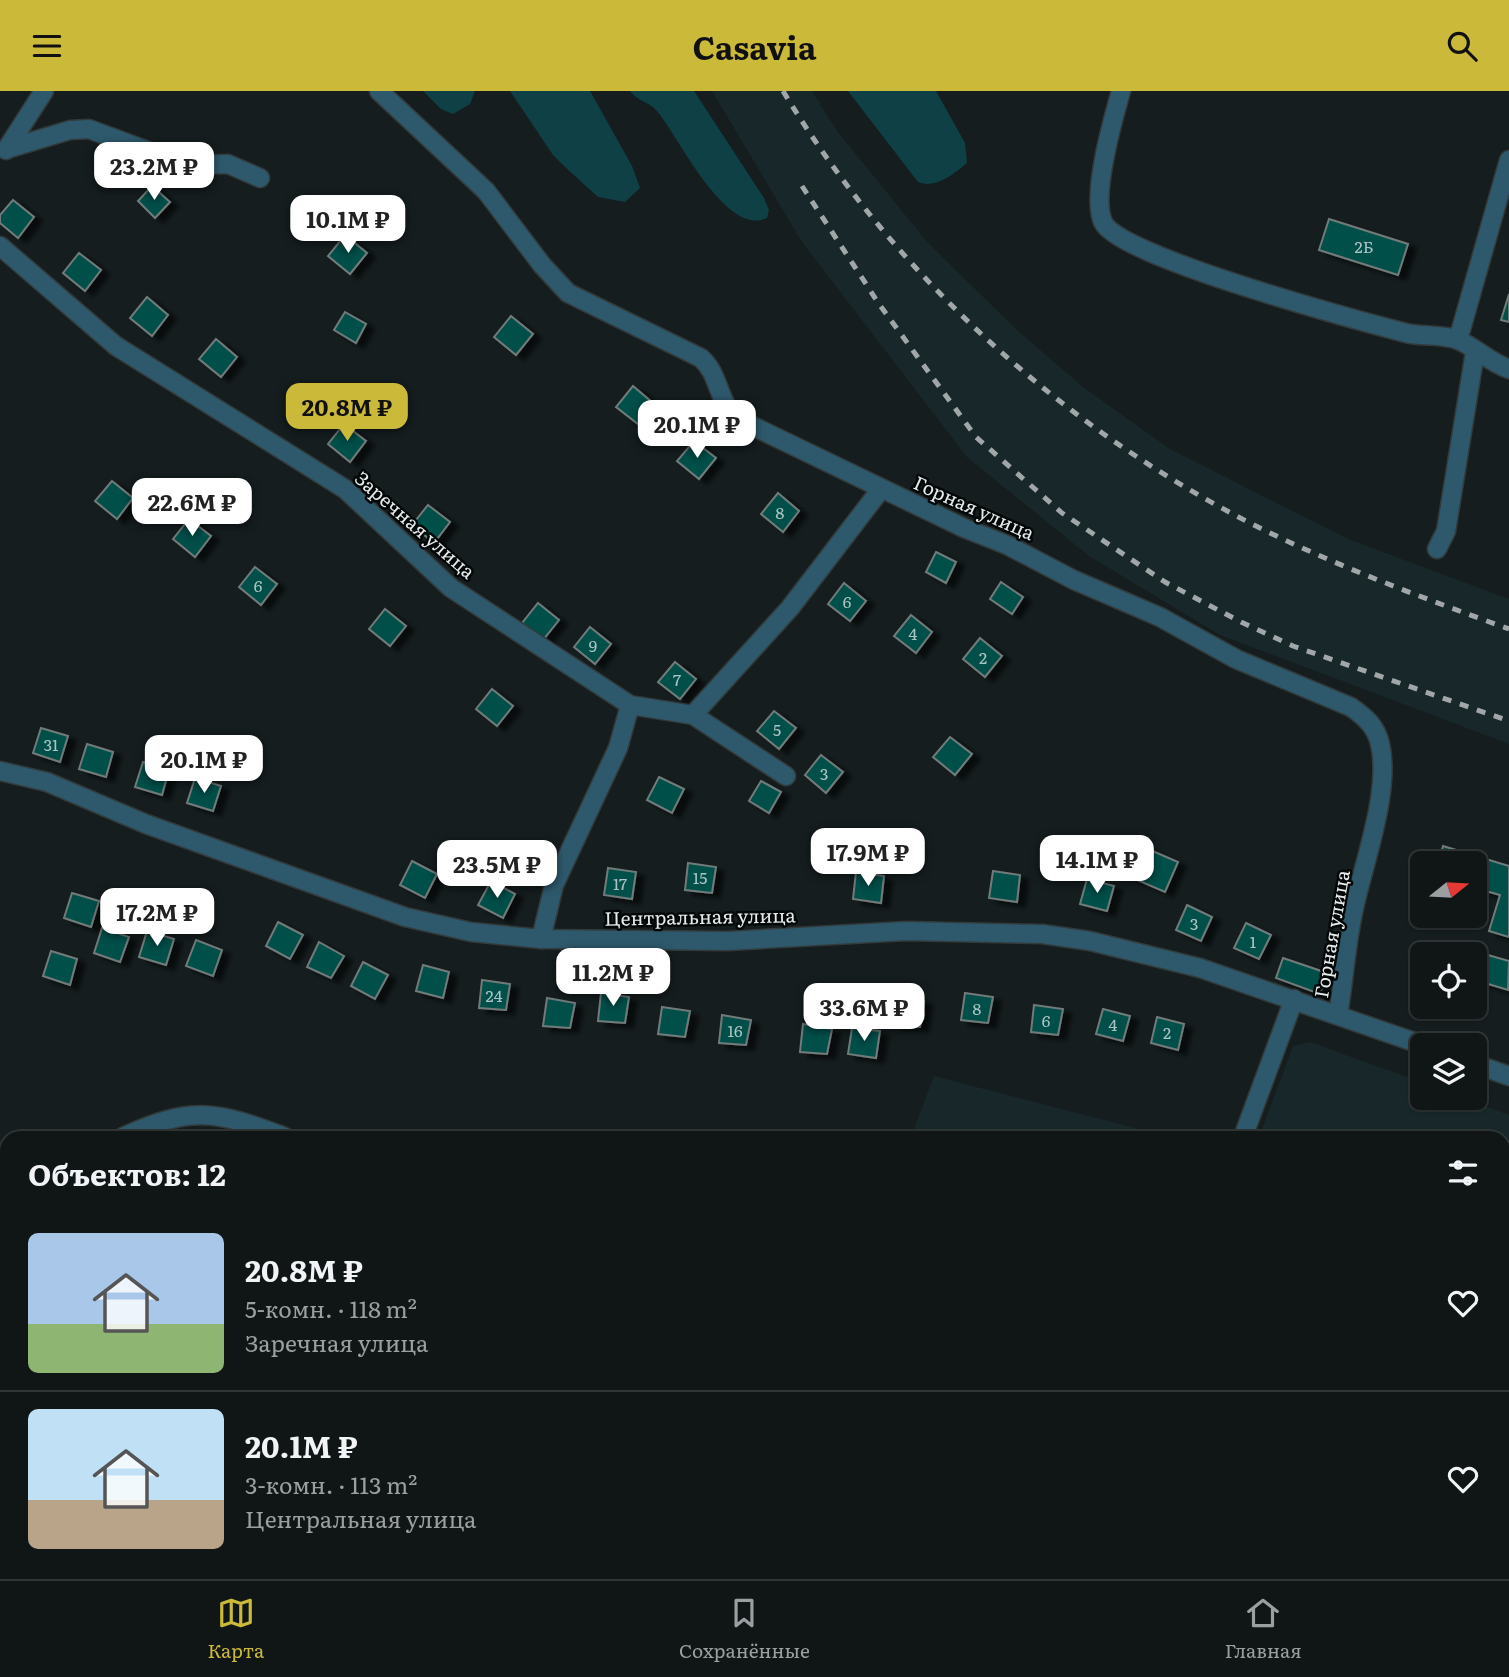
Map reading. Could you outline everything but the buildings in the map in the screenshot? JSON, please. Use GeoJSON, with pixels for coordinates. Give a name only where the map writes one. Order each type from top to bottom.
{"type":"FeatureCollection","features":[{"type":"Feature","properties":{"kind":"street"},"geometry":{"type":"LineString","coordinates":[[3,153],[44,91]]}},
{"type":"Feature","properties":{"kind":"street","name":"Горная улица"},"geometry":{"type":"LineString","coordinates":[[379,91],[486,191],[542,265],[568,293],[701,358],[711,367],[728,411],[736,418],[964,529],[1007,545],[1124,603],[1160,617],[1265,673],[1351,707],[1366,718],[1375,729],[1380,745],[1381,778],[1370,853],[1354,909],[1338,1015]]}},
{"type":"Feature","properties":{"kind":"street"},"geometry":{"type":"LineString","coordinates":[[1121,91],[1101,189],[1103,222],[1114,235],[1136,248],[1264,292],[1391,329],[1458,340],[1509,369]]}},
{"type":"Feature","properties":{"kind":"street"},"geometry":{"type":"LineString","coordinates":[[3,153],[70,129],[89,129],[186,165],[228,164],[260,178]]}},
{"type":"Feature","properties":{"kind":"street"},"geometry":{"type":"LineString","coordinates":[[1458,340],[1509,160]]}},
{"type":"Feature","properties":{"kind":"street","name":"Заречная улица"},"geometry":{"type":"LineString","coordinates":[[0,246],[116,347],[345,489],[451,588],[630,705],[692,715],[786,776]]}},
{"type":"Feature","properties":{"kind":"street"},"geometry":{"type":"LineString","coordinates":[[1437,549],[1446,531],[1475,352]]}},
{"type":"Feature","properties":{"kind":"street"},"geometry":{"type":"LineString","coordinates":[[692,715],[790,608],[881,489]]}},
{"type":"Feature","properties":{"kind":"street"},"geometry":{"type":"LineString","coordinates":[[541,939],[554,885],[618,748],[630,705]]}},
{"type":"Feature","properties":{"kind":"street","name":"Центральная улица"},"geometry":{"type":"LineString","coordinates":[[0,771],[58,786],[146,824],[405,917],[471,932],[541,939],[728,941],[906,931],[1031,934],[1090,941],[1149,954],[1294,999],[1410,1040]]}},
{"type":"Feature","properties":{"kind":"street"},"geometry":{"type":"LineString","coordinates":[[1244,1131],[1294,999]]}},
{"type":"Feature","properties":{"kind":"street"},"geometry":{"type":"LineString","coordinates":[[1487,1068],[1509,1076]]}},
{"type":"Feature","properties":{"kind":"street"},"geometry":{"type":"LineString","coordinates":[[137,1131],[168,1118],[193,1114],[239,1119],[270,1131]]}},
{"type":"Feature","properties":{"kind":"shaded area"},"geometry":{"type":"Polygon","coordinates":[[[423,91],[475,91],[470,104],[453,114],[441,109],[423,91]]]}},
{"type":"Feature","properties":{"kind":"shaded area"},"geometry":{"type":"Polygon","coordinates":[[[510,91],[590,91],[632,166],[640,188],[625,202],[598,197],[553,155],[510,91]]]}},
{"type":"Feature","properties":{"kind":"shaded area"},"geometry":{"type":"Polygon","coordinates":[[[630,91],[694,91],[764,198],[769,210],[767,218],[751,220],[735,213],[719,199],[656,110],[630,91]]]}},
{"type":"Feature","properties":{"kind":"shaded area"},"geometry":{"type":"Polygon","coordinates":[[[712,91],[812,91],[837,131],[928,243],[1016,329],[1083,387],[1170,449],[1348,539],[1509,599],[1509,744],[1220,635],[1089,556],[967,457],[802,242],[712,91]]]}},
{"type":"Feature","properties":{"kind":"shaded area"},"geometry":{"type":"Polygon","coordinates":[[[848,91],[936,91],[965,143],[967,163],[938,182],[918,182],[848,91]]]}},
{"type":"Feature","properties":{"kind":"shaded area"},"geometry":{"type":"Polygon","coordinates":[[[1310,1042],[1410,1078],[1410,1110],[1487,1110],[1487,1107],[1509,1115],[1509,1131],[1261,1131],[1293,1046],[1310,1042]]]}},
{"type":"Feature","properties":{"kind":"shaded area"},"geometry":{"type":"Polygon","coordinates":[[[934,1076],[1147,1131],[913,1131],[934,1076]]]}},
{"type":"Feature","properties":{"kind":"railway"},"geometry":{"type":"LineString","coordinates":[[783,91],[828,160],[878,225],[933,287],[992,344],[1055,398],[1122,447],[1192,491],[1264,530],[1355,571],[1509,629]]}},
{"type":"Feature","properties":{"kind":"railway"},"geometry":{"type":"LineString","coordinates":[[802,186],[879,304],[976,437],[1062,513],[1165,582],[1241,622],[1293,646],[1509,721]]}}]}
